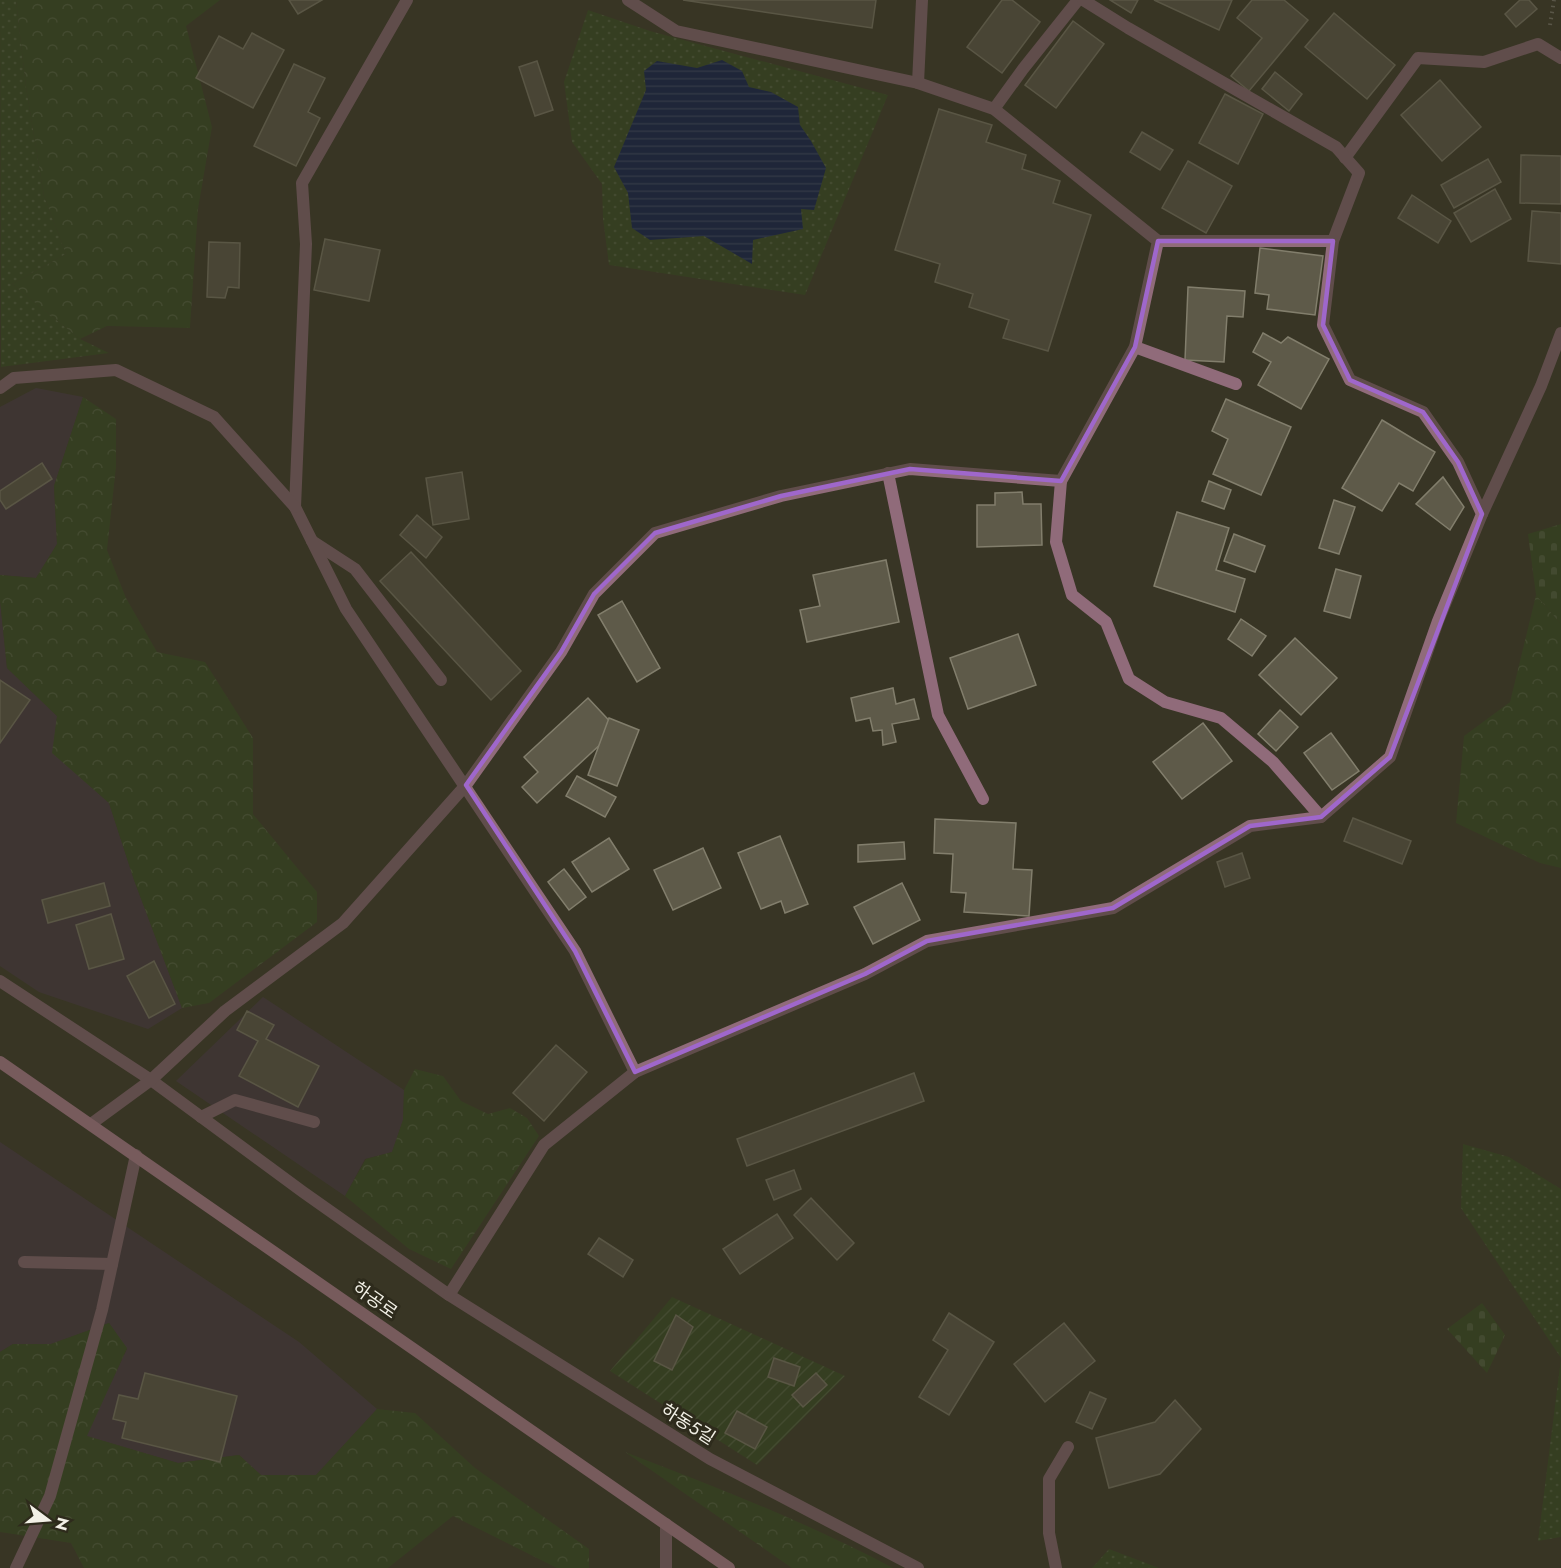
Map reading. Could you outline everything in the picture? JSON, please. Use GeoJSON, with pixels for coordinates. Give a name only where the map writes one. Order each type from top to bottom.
{"type":"FeatureCollection","features":[{"type":"Feature","properties":{"kind":"main road","name":"하공로"},"geometry":{"type":"LineString","coordinates":[[0,1062],[729,1568]]}},
{"type":"Feature","properties":{"kind":"street"},"geometry":{"type":"LineString","coordinates":[[295,507],[306,244],[302,183],[407,0]]}},
{"type":"Feature","properties":{"kind":"street"},"geometry":{"type":"LineString","coordinates":[[628,0],[676,31],[918,83],[994,109],[1158,241],[1333,241]]}},
{"type":"Feature","properties":{"kind":"street"},"geometry":{"type":"LineString","coordinates":[[918,83],[922,0]]}},
{"type":"Feature","properties":{"kind":"street"},"geometry":{"type":"LineString","coordinates":[[994,109],[1078,0]]}},
{"type":"Feature","properties":{"kind":"street"},"geometry":{"type":"LineString","coordinates":[[1083,0],[1336,147],[1359,173],[1333,241],[1323,325],[1350,380],[1423,412],[1458,462],[1482,514]]}},
{"type":"Feature","properties":{"kind":"street"},"geometry":{"type":"LineString","coordinates":[[1345,158],[1418,58],[1484,62],[1538,44],[1561,58]]}},
{"type":"Feature","properties":{"kind":"street"},"geometry":{"type":"LineString","coordinates":[[1158,241],[1135,347],[1061,481],[1056,542],[1072,595],[1106,622],[1129,679],[1165,702],[1221,718],[1273,762],[1321,817]]}},
{"type":"Feature","properties":{"kind":"street"},"geometry":{"type":"LineString","coordinates":[[449,1295],[544,1145],[635,1072],[865,974],[927,941],[1113,908],[1250,826],[1321,817],[1390,757],[1438,621],[1482,514],[1541,386],[1561,333]]}},
{"type":"Feature","properties":{"kind":"street"},"geometry":{"type":"LineString","coordinates":[[1135,347],[1236,384]]}},
{"type":"Feature","properties":{"kind":"street"},"geometry":{"type":"LineString","coordinates":[[0,388],[14,378],[116,370],[214,417],[295,507],[346,609],[575,951],[635,1072]]}},
{"type":"Feature","properties":{"kind":"street"},"geometry":{"type":"LineString","coordinates":[[91,1124],[151,1080],[225,1011],[343,923],[466,785],[561,652],[594,594],[656,533],[781,496],[910,469],[1061,481]]}},
{"type":"Feature","properties":{"kind":"street"},"geometry":{"type":"LineString","coordinates":[[888,473],[938,715],[983,799]]}},
{"type":"Feature","properties":{"kind":"street"},"geometry":{"type":"LineString","coordinates":[[312,541],[355,568],[441,680]]}},
{"type":"Feature","properties":{"kind":"street","name":"하동5길"},"geometry":{"type":"LineString","coordinates":[[0,981],[151,1080],[449,1295],[710,1459],[918,1568]]}},
{"type":"Feature","properties":{"kind":"street"},"geometry":{"type":"LineString","coordinates":[[201,1117],[235,1100],[314,1122]]}},
{"type":"Feature","properties":{"kind":"street"},"geometry":{"type":"LineString","coordinates":[[16,1568],[50,1496],[102,1310],[136,1155]]}},
{"type":"Feature","properties":{"kind":"street"},"geometry":{"type":"LineString","coordinates":[[24,1262],[112,1264]]}},
{"type":"Feature","properties":{"kind":"street"},"geometry":{"type":"LineString","coordinates":[[1056,1568],[1049,1533],[1049,1479],[1068,1447]]}},
{"type":"Feature","properties":{"kind":"street"},"geometry":{"type":"LineString","coordinates":[[666,1524],[666,1568]]}},
{"type":"Feature","properties":{"kind":"highlighted area"},"geometry":{"type":"Polygon","coordinates":[[[1158,241],[1333,241],[1323,325],[1350,380],[1423,412],[1458,462],[1482,514],[1390,757],[1321,817],[1250,826],[1113,908],[927,941],[865,974],[635,1072],[575,951],[466,785],[561,652],[594,594],[655,533],[781,496],[910,469],[1061,481],[1135,347],[1158,241]]]}},
{"type":"Feature","properties":{"kind":"shaded area"},"geometry":{"type":"Polygon","coordinates":[[[722,60],[742,71],[749,87],[771,92],[798,107],[800,125],[826,168],[814,210],[801,209],[803,229],[753,240],[752,264],[704,236],[650,240],[632,228],[628,193],[614,167],[646,90],[644,71],[657,61],[697,68],[722,60]]]}},
{"type":"Feature","properties":{"kind":"shaded area"},"geometry":{"type":"Polygon","coordinates":[[[36,388],[83,397],[54,486],[57,544],[36,578],[0,575],[0,407],[36,388]]]}},
{"type":"Feature","properties":{"kind":"shaded area"},"geometry":{"type":"Polygon","coordinates":[[[0,600],[7,668],[57,716],[53,753],[109,803],[134,880],[182,1008],[148,1029],[39,992],[0,966],[0,600]]]}},
{"type":"Feature","properties":{"kind":"shaded area"},"geometry":{"type":"Polygon","coordinates":[[[263,997],[404,1090],[403,1120],[392,1152],[365,1159],[345,1196],[176,1081],[263,997]]]}},
{"type":"Feature","properties":{"kind":"shaded area"},"geometry":{"type":"Polygon","coordinates":[[[0,1142],[299,1342],[377,1409],[316,1475],[261,1475],[239,1455],[178,1463],[86,1436],[127,1349],[109,1323],[51,1344],[13,1344],[0,1352],[0,1142]]]}},
{"type":"Feature","properties":{"kind":"green space"},"geometry":{"type":"Polygon","coordinates":[[[0,0],[16,0],[26,87],[44,196],[66,254],[12,284],[80,339],[109,353],[1,367],[0,0]]]}},
{"type":"Feature","properties":{"kind":"green space"},"geometry":{"type":"Polygon","coordinates":[[[16,0],[220,0],[186,26],[212,127],[198,209],[190,328],[107,326],[80,339],[12,284],[66,254],[44,196],[26,87],[16,0]]]}},
{"type":"Feature","properties":{"kind":"green space"},"geometry":{"type":"Polygon","coordinates":[[[588,10],[650,31],[888,95],[805,295],[609,265],[603,219],[602,184],[572,142],[564,82],[588,10]]]}},
{"type":"Feature","properties":{"kind":"green space"},"geometry":{"type":"Polygon","coordinates":[[[83,397],[116,419],[116,467],[107,550],[126,598],[157,652],[205,662],[253,738],[253,814],[317,892],[317,922],[209,1003],[182,1008],[134,880],[109,803],[52,753],[57,716],[7,668],[0,600],[0,575],[36,578],[57,544],[54,486],[83,397]]]}},
{"type":"Feature","properties":{"kind":"green space"},"geometry":{"type":"Polygon","coordinates":[[[1561,524],[1561,624],[1536,595],[1528,534],[1561,524]]]}},
{"type":"Feature","properties":{"kind":"green space"},"geometry":{"type":"Polygon","coordinates":[[[1536,595],[1561,624],[1561,868],[1540,863],[1456,823],[1464,736],[1510,702],[1536,595]]]}},
{"type":"Feature","properties":{"kind":"green space"},"geometry":{"type":"Polygon","coordinates":[[[415,1069],[443,1076],[461,1101],[488,1114],[510,1108],[527,1118],[539,1136],[451,1269],[409,1249],[345,1196],[366,1159],[392,1152],[403,1120],[404,1090],[415,1069]]]}},
{"type":"Feature","properties":{"kind":"green space"},"geometry":{"type":"Polygon","coordinates":[[[1463,1144],[1509,1157],[1561,1189],[1561,1358],[1461,1208],[1463,1144]]]}},
{"type":"Feature","properties":{"kind":"green space"},"geometry":{"type":"Polygon","coordinates":[[[672,1297],[845,1376],[757,1465],[610,1371],[672,1297]]]}},
{"type":"Feature","properties":{"kind":"green space"},"geometry":{"type":"Polygon","coordinates":[[[1482,1303],[1505,1335],[1487,1373],[1447,1329],[1482,1303]]]}},
{"type":"Feature","properties":{"kind":"green space"},"geometry":{"type":"Polygon","coordinates":[[[109,1323],[127,1348],[87,1436],[178,1463],[239,1455],[261,1475],[316,1475],[377,1409],[415,1413],[475,1468],[589,1549],[589,1568],[557,1568],[453,1516],[388,1568],[84,1568],[71,1543],[0,1532],[0,1352],[13,1344],[51,1344],[109,1323]]]}},
{"type":"Feature","properties":{"kind":"green space"},"geometry":{"type":"Polygon","coordinates":[[[1561,1358],[1561,1537],[1538,1541],[1561,1358]]]}},
{"type":"Feature","properties":{"kind":"green space"},"geometry":{"type":"Polygon","coordinates":[[[625,1452],[794,1520],[893,1568],[792,1568],[625,1452]]]}},
{"type":"Feature","properties":{"kind":"green space"},"geometry":{"type":"Polygon","coordinates":[[[1109,1549],[1159,1568],[1092,1568],[1109,1549]]]}},
{"type":"Feature","properties":{"kind":"building"},"geometry":{"type":"Polygon","coordinates":[[[289,0],[322,0],[298,14],[289,0]]]}},
{"type":"Feature","properties":{"kind":"building"},"geometry":{"type":"Polygon","coordinates":[[[683,0],[876,0],[872,28],[683,0]]]}},
{"type":"Feature","properties":{"kind":"building"},"geometry":{"type":"Polygon","coordinates":[[[1002,0],[1012,0],[1040,22],[1002,73],[967,47],[1002,0]]]}},
{"type":"Feature","properties":{"kind":"building"},"geometry":{"type":"Polygon","coordinates":[[[1110,0],[1138,0],[1131,13],[1110,0]]]}},
{"type":"Feature","properties":{"kind":"building"},"geometry":{"type":"Polygon","coordinates":[[[1154,0],[1232,0],[1219,30],[1154,0]]]}},
{"type":"Feature","properties":{"kind":"building"},"geometry":{"type":"Polygon","coordinates":[[[1252,0],[1284,0],[1308,20],[1249,91],[1231,76],[1262,38],[1237,18],[1252,0]]]}},
{"type":"Feature","properties":{"kind":"building"},"geometry":{"type":"Polygon","coordinates":[[[1520,0],[1529,0],[1537,9],[1516,27],[1505,14],[1520,0]]]}},
{"type":"Feature","properties":{"kind":"building"},"geometry":{"type":"Polygon","coordinates":[[[1334,13],[1395,65],[1367,99],[1305,47],[1334,13]]]}},
{"type":"Feature","properties":{"kind":"building"},"geometry":{"type":"Polygon","coordinates":[[[1073,21],[1104,44],[1056,108],[1025,85],[1073,21]]]}},
{"type":"Feature","properties":{"kind":"building"},"geometry":{"type":"Polygon","coordinates":[[[252,33],[284,50],[253,108],[196,78],[219,36],[243,49],[252,33]]]}},
{"type":"Feature","properties":{"kind":"building"},"geometry":{"type":"Polygon","coordinates":[[[537,61],[553,110],[535,116],[519,67],[537,61]]]}},
{"type":"Feature","properties":{"kind":"building"},"geometry":{"type":"Polygon","coordinates":[[[294,64],[325,78],[308,112],[320,118],[296,166],[254,146],[294,64]]]}},
{"type":"Feature","properties":{"kind":"building"},"geometry":{"type":"Polygon","coordinates":[[[1275,72],[1302,94],[1289,111],[1262,89],[1275,72]]]}},
{"type":"Feature","properties":{"kind":"building"},"geometry":{"type":"Polygon","coordinates":[[[1440,80],[1481,127],[1442,161],[1401,115],[1440,80]]]}},
{"type":"Feature","properties":{"kind":"building"},"geometry":{"type":"Polygon","coordinates":[[[1225,94],[1263,114],[1238,164],[1199,143],[1225,94]]]}},
{"type":"Feature","properties":{"kind":"building"},"geometry":{"type":"Polygon","coordinates":[[[939,109],[992,125],[986,142],[1026,155],[1022,169],[1060,181],[1053,203],[1091,215],[1048,351],[1003,338],[1009,320],[969,307],[973,294],[935,282],[940,264],[895,250],[939,109]]]}},
{"type":"Feature","properties":{"kind":"building"},"geometry":{"type":"Polygon","coordinates":[[[1142,132],[1173,150],[1160,170],[1130,152],[1142,132]]]}},
{"type":"Feature","properties":{"kind":"building"},"geometry":{"type":"Polygon","coordinates":[[[1521,155],[1561,156],[1561,204],[1520,203],[1521,155]]]}},
{"type":"Feature","properties":{"kind":"building"},"geometry":{"type":"Polygon","coordinates":[[[1488,159],[1501,182],[1454,208],[1441,185],[1488,159]]]}},
{"type":"Feature","properties":{"kind":"building"},"geometry":{"type":"Polygon","coordinates":[[[1188,161],[1232,186],[1206,233],[1162,208],[1188,161]]]}},
{"type":"Feature","properties":{"kind":"building"},"geometry":{"type":"Polygon","coordinates":[[[1495,189],[1511,219],[1471,242],[1454,213],[1495,189]]]}},
{"type":"Feature","properties":{"kind":"building"},"geometry":{"type":"Polygon","coordinates":[[[1412,195],[1451,221],[1438,243],[1398,218],[1412,195]]]}},
{"type":"Feature","properties":{"kind":"building"},"geometry":{"type":"Polygon","coordinates":[[[1532,211],[1561,213],[1561,264],[1528,261],[1532,211]]]}},
{"type":"Feature","properties":{"kind":"building"},"geometry":{"type":"Polygon","coordinates":[[[325,239],[380,250],[369,301],[314,290],[325,239]]]}},
{"type":"Feature","properties":{"kind":"building"},"geometry":{"type":"Polygon","coordinates":[[[209,242],[240,243],[239,288],[228,287],[225,298],[207,297],[209,242]]]}},
{"type":"Feature","properties":{"kind":"building"},"geometry":{"type":"Polygon","coordinates":[[[1260,248],[1323,256],[1315,315],[1267,309],[1269,295],[1255,293],[1260,248]]]}},
{"type":"Feature","properties":{"kind":"building"},"geometry":{"type":"Polygon","coordinates":[[[1188,287],[1245,291],[1243,317],[1227,316],[1224,362],[1185,360],[1188,287]]]}},
{"type":"Feature","properties":{"kind":"building"},"geometry":{"type":"Polygon","coordinates":[[[1263,333],[1281,343],[1288,337],[1329,359],[1301,409],[1258,385],[1271,362],[1253,352],[1263,333]]]}},
{"type":"Feature","properties":{"kind":"building"},"geometry":{"type":"Polygon","coordinates":[[[1226,399],[1291,427],[1261,495],[1213,474],[1228,439],[1212,431],[1226,399]]]}},
{"type":"Feature","properties":{"kind":"building"},"geometry":{"type":"Polygon","coordinates":[[[1382,420],[1435,452],[1413,491],[1399,483],[1382,511],[1342,488],[1382,420]]]}},
{"type":"Feature","properties":{"kind":"building"},"geometry":{"type":"Polygon","coordinates":[[[42,463],[52,479],[6,509],[0,500],[0,491],[42,463]]]}},
{"type":"Feature","properties":{"kind":"building"},"geometry":{"type":"Polygon","coordinates":[[[462,472],[469,519],[433,525],[426,478],[462,472]]]}},
{"type":"Feature","properties":{"kind":"building"},"geometry":{"type":"Polygon","coordinates":[[[1443,477],[1464,507],[1450,530],[1416,504],[1443,477]]]}},
{"type":"Feature","properties":{"kind":"building"},"geometry":{"type":"Polygon","coordinates":[[[1209,481],[1231,490],[1224,509],[1202,501],[1209,481]]]}},
{"type":"Feature","properties":{"kind":"building"},"geometry":{"type":"Polygon","coordinates":[[[1022,492],[1023,504],[1041,504],[1042,545],[977,547],[977,505],[995,505],[995,493],[1022,492]]]}},
{"type":"Feature","properties":{"kind":"building"},"geometry":{"type":"Polygon","coordinates":[[[1334,500],[1355,507],[1339,554],[1319,548],[1334,500]]]}},
{"type":"Feature","properties":{"kind":"building"},"geometry":{"type":"Polygon","coordinates":[[[1177,512],[1229,528],[1216,570],[1245,579],[1235,612],[1154,586],[1177,512]]]}},
{"type":"Feature","properties":{"kind":"building"},"geometry":{"type":"Polygon","coordinates":[[[417,515],[442,537],[426,558],[400,535],[417,515]]]}},
{"type":"Feature","properties":{"kind":"building"},"geometry":{"type":"Polygon","coordinates":[[[1234,534],[1265,546],[1255,572],[1224,561],[1234,534]]]}},
{"type":"Feature","properties":{"kind":"building"},"geometry":{"type":"Polygon","coordinates":[[[411,552],[521,671],[491,700],[380,581],[411,552]]]}},
{"type":"Feature","properties":{"kind":"building"},"geometry":{"type":"Polygon","coordinates":[[[886,560],[899,622],[807,642],[800,610],[820,606],[813,575],[886,560]]]}},
{"type":"Feature","properties":{"kind":"building"},"geometry":{"type":"Polygon","coordinates":[[[1336,569],[1361,576],[1350,618],[1324,611],[1336,569]]]}},
{"type":"Feature","properties":{"kind":"building"},"geometry":{"type":"Polygon","coordinates":[[[622,601],[660,668],[637,682],[598,615],[622,601]]]}},
{"type":"Feature","properties":{"kind":"building"},"geometry":{"type":"Polygon","coordinates":[[[1241,619],[1266,636],[1252,656],[1228,639],[1241,619]]]}},
{"type":"Feature","properties":{"kind":"building"},"geometry":{"type":"Polygon","coordinates":[[[1018,634],[1036,685],[968,709],[950,658],[1018,634]]]}},
{"type":"Feature","properties":{"kind":"building"},"geometry":{"type":"Polygon","coordinates":[[[1295,638],[1337,678],[1301,715],[1259,675],[1295,638]]]}},
{"type":"Feature","properties":{"kind":"building"},"geometry":{"type":"Polygon","coordinates":[[[0,680],[30,700],[0,743],[0,680]]]}},
{"type":"Feature","properties":{"kind":"building"},"geometry":{"type":"Polygon","coordinates":[[[893,688],[896,704],[914,699],[919,719],[892,724],[896,742],[883,745],[882,730],[873,731],[870,718],[856,721],[851,698],[893,688]]]}},
{"type":"Feature","properties":{"kind":"building"},"geometry":{"type":"Polygon","coordinates":[[[588,698],[617,729],[537,803],[522,787],[538,772],[524,757],[588,698]]]}},
{"type":"Feature","properties":{"kind":"building"},"geometry":{"type":"Polygon","coordinates":[[[1280,710],[1298,727],[1276,751],[1258,734],[1280,710]]]}},
{"type":"Feature","properties":{"kind":"building"},"geometry":{"type":"Polygon","coordinates":[[[609,718],[639,730],[617,786],[588,775],[609,718]]]}},
{"type":"Feature","properties":{"kind":"building"},"geometry":{"type":"Polygon","coordinates":[[[1203,723],[1232,761],[1182,799],[1153,762],[1203,723]]]}},
{"type":"Feature","properties":{"kind":"building"},"geometry":{"type":"Polygon","coordinates":[[[1331,733],[1359,771],[1332,790],[1304,753],[1331,733]]]}},
{"type":"Feature","properties":{"kind":"building"},"geometry":{"type":"Polygon","coordinates":[[[577,776],[616,797],[605,817],[566,796],[577,776]]]}},
{"type":"Feature","properties":{"kind":"building"},"geometry":{"type":"Polygon","coordinates":[[[1353,818],[1411,841],[1402,864],[1344,841],[1353,818]]]}},
{"type":"Feature","properties":{"kind":"building"},"geometry":{"type":"Polygon","coordinates":[[[935,819],[1016,823],[1013,869],[1032,870],[1029,916],[964,912],[966,893],[951,892],[953,854],[934,853],[935,819]]]}},
{"type":"Feature","properties":{"kind":"building"},"geometry":{"type":"Polygon","coordinates":[[[780,836],[808,904],[785,913],[781,901],[761,909],[738,853],[780,836]]]}},
{"type":"Feature","properties":{"kind":"building"},"geometry":{"type":"Polygon","coordinates":[[[609,838],[629,869],[592,892],[572,862],[609,838]]]}},
{"type":"Feature","properties":{"kind":"building"},"geometry":{"type":"Polygon","coordinates":[[[904,842],[905,859],[858,862],[858,845],[904,842]]]}},
{"type":"Feature","properties":{"kind":"building"},"geometry":{"type":"Polygon","coordinates":[[[703,848],[721,888],[673,910],[654,870],[703,848]]]}},
{"type":"Feature","properties":{"kind":"building"},"geometry":{"type":"Polygon","coordinates":[[[1242,853],[1250,878],[1225,887],[1217,862],[1242,853]]]}},
{"type":"Feature","properties":{"kind":"building"},"geometry":{"type":"Polygon","coordinates":[[[564,869],[586,897],[569,910],[548,882],[564,869]]]}},
{"type":"Feature","properties":{"kind":"building"},"geometry":{"type":"Polygon","coordinates":[[[104,883],[110,906],[48,923],[42,900],[104,883]]]}},
{"type":"Feature","properties":{"kind":"building"},"geometry":{"type":"Polygon","coordinates":[[[902,883],[920,920],[873,944],[854,907],[902,883]]]}},
{"type":"Feature","properties":{"kind":"building"},"geometry":{"type":"Polygon","coordinates":[[[111,914],[124,959],[89,969],[76,925],[111,914]]]}},
{"type":"Feature","properties":{"kind":"building"},"geometry":{"type":"Polygon","coordinates":[[[154,961],[175,1004],[149,1018],[127,976],[154,961]]]}},
{"type":"Feature","properties":{"kind":"building"},"geometry":{"type":"Polygon","coordinates":[[[247,1011],[274,1025],[266,1039],[319,1066],[298,1107],[239,1076],[258,1041],[237,1030],[247,1011]]]}},
{"type":"Feature","properties":{"kind":"building"},"geometry":{"type":"Polygon","coordinates":[[[556,1045],[587,1072],[544,1121],[513,1093],[556,1045]]]}},
{"type":"Feature","properties":{"kind":"building"},"geometry":{"type":"Polygon","coordinates":[[[914,1073],[924,1101],[747,1166],[737,1139],[914,1073]]]}},
{"type":"Feature","properties":{"kind":"building"},"geometry":{"type":"Polygon","coordinates":[[[794,1170],[801,1189],[774,1200],[766,1180],[794,1170]]]}},
{"type":"Feature","properties":{"kind":"building"},"geometry":{"type":"Polygon","coordinates":[[[811,1198],[854,1243],[837,1260],[794,1215],[811,1198]]]}},
{"type":"Feature","properties":{"kind":"building"},"geometry":{"type":"Polygon","coordinates":[[[777,1214],[793,1238],[740,1274],[723,1249],[777,1214]]]}},
{"type":"Feature","properties":{"kind":"building"},"geometry":{"type":"Polygon","coordinates":[[[599,1238],[633,1260],[623,1277],[588,1254],[599,1238]]]}},
{"type":"Feature","properties":{"kind":"building"},"geometry":{"type":"Polygon","coordinates":[[[949,1313],[994,1342],[949,1415],[919,1397],[948,1350],[933,1340],[949,1313]]]}},
{"type":"Feature","properties":{"kind":"building"},"geometry":{"type":"Polygon","coordinates":[[[676,1315],[693,1327],[672,1370],[654,1361],[676,1315]]]}},
{"type":"Feature","properties":{"kind":"building"},"geometry":{"type":"Polygon","coordinates":[[[1064,1323],[1095,1361],[1045,1402],[1014,1364],[1064,1323]]]}},
{"type":"Feature","properties":{"kind":"building"},"geometry":{"type":"Polygon","coordinates":[[[774,1358],[800,1367],[794,1386],[768,1377],[774,1358]]]}},
{"type":"Feature","properties":{"kind":"building"},"geometry":{"type":"Polygon","coordinates":[[[145,1373],[237,1396],[220,1462],[122,1438],[126,1422],[113,1419],[119,1395],[138,1399],[145,1373]]]}},
{"type":"Feature","properties":{"kind":"building"},"geometry":{"type":"Polygon","coordinates":[[[816,1373],[827,1385],[803,1407],[792,1395],[816,1373]]]}},
{"type":"Feature","properties":{"kind":"building"},"geometry":{"type":"Polygon","coordinates":[[[1090,1392],[1106,1399],[1092,1429],[1076,1422],[1090,1392]]]}},
{"type":"Feature","properties":{"kind":"building"},"geometry":{"type":"Polygon","coordinates":[[[1175,1400],[1201,1429],[1160,1474],[1109,1488],[1096,1438],[1155,1422],[1175,1400]]]}},
{"type":"Feature","properties":{"kind":"building"},"geometry":{"type":"Polygon","coordinates":[[[737,1411],[767,1427],[755,1449],[725,1433],[737,1411]]]}}]}
